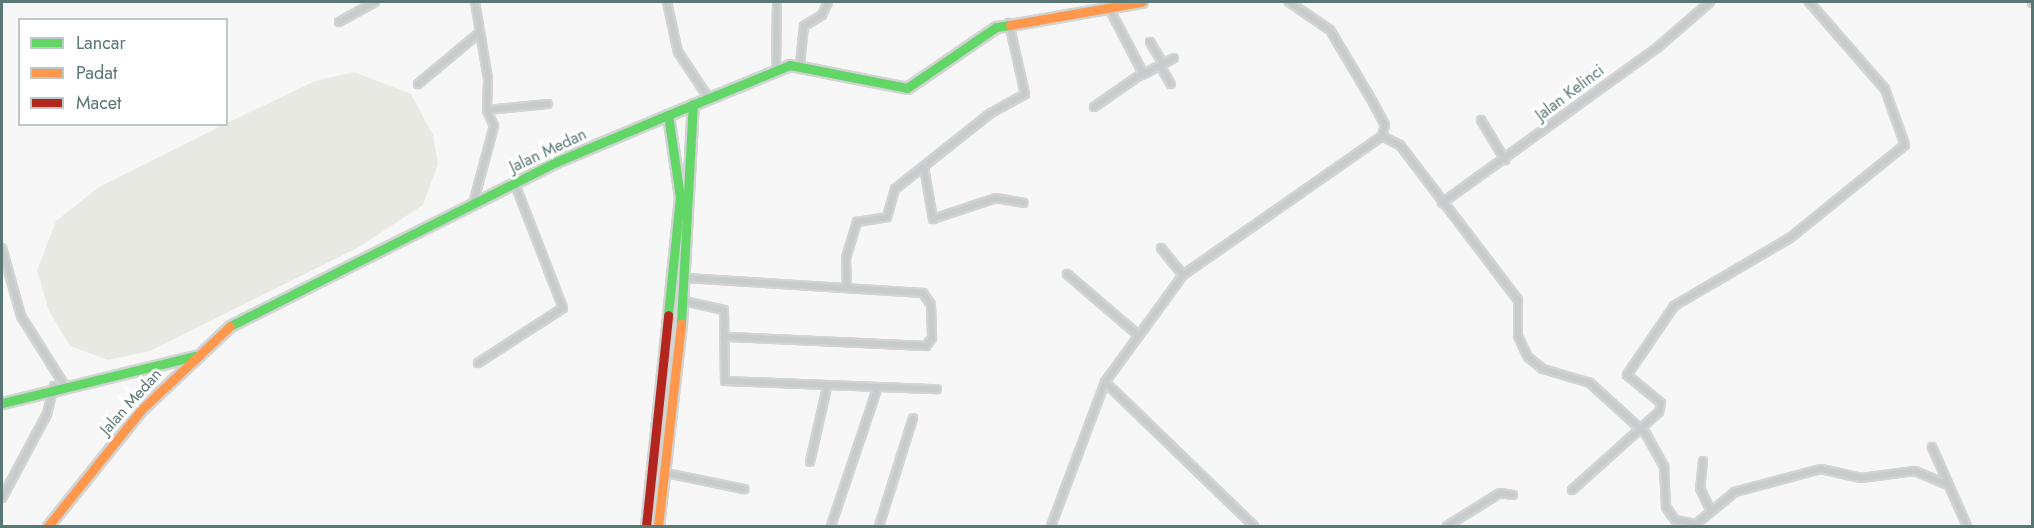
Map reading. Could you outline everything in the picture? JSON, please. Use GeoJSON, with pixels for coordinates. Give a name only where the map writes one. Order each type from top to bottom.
{"type":"FeatureCollection","features":[{"type":"Feature","properties":{"kind":"main road","name":"Jalan Medan"},"geometry":{"type":"LineString","coordinates":[[48,526],[128,425],[195,356],[259,308],[334,278],[473,204],[776,68],[800,64],[874,85],[907,88],[984,33],[1009,22],[1142,2]]}},
{"type":"Feature","properties":{"kind":"main road"},"geometry":{"type":"LineString","coordinates":[[658,526],[666,473],[686,278],[693,104]]}},
{"type":"Feature","properties":{"kind":"main road"},"geometry":{"type":"LineString","coordinates":[[646,526],[680,197],[668,115]]}},
{"type":"Feature","properties":{"kind":"main road"},"geometry":{"type":"LineString","coordinates":[[2,403],[59,385],[195,356]]}},
{"type":"Feature","properties":{"kind":"street"},"geometry":{"type":"LineString","coordinates":[[339,22],[375,2]]}},
{"type":"Feature","properties":{"kind":"street"},"geometry":{"type":"LineString","coordinates":[[473,204],[493,137],[487,110],[475,2]]}},
{"type":"Feature","properties":{"kind":"street"},"geometry":{"type":"LineString","coordinates":[[667,2],[678,52],[708,97]]}},
{"type":"Feature","properties":{"kind":"street"},"geometry":{"type":"LineString","coordinates":[[776,68],[777,2]]}},
{"type":"Feature","properties":{"kind":"street"},"geometry":{"type":"LineString","coordinates":[[800,64],[805,24],[822,15],[828,2]]}},
{"type":"Feature","properties":{"kind":"street"},"geometry":{"type":"LineString","coordinates":[[1051,526],[1105,382],[1137,334],[1183,275],[1382,136],[1385,125],[1330,30],[1289,2]]}},
{"type":"Feature","properties":{"kind":"street","name":"Jalan Kelinci"},"geometry":{"type":"LineString","coordinates":[[1442,203],[1504,160],[1710,2]]}},
{"type":"Feature","properties":{"kind":"street"},"geometry":{"type":"LineString","coordinates":[[1572,490],[1655,418],[1661,403],[1627,375],[1674,306],[1790,238],[1905,145],[1885,89],[1809,2]]}},
{"type":"Feature","properties":{"kind":"street"},"geometry":{"type":"LineString","coordinates":[[1108,8],[1142,75]]}},
{"type":"Feature","properties":{"kind":"street"},"geometry":{"type":"LineString","coordinates":[[847,288],[846,258],[857,222],[887,217],[894,191],[990,113],[1025,94],[1009,22]]}},
{"type":"Feature","properties":{"kind":"street"},"geometry":{"type":"LineString","coordinates":[[418,84],[479,33]]}},
{"type":"Feature","properties":{"kind":"street"},"geometry":{"type":"LineString","coordinates":[[1150,42],[1171,84]]}},
{"type":"Feature","properties":{"kind":"street"},"geometry":{"type":"LineString","coordinates":[[1094,107],[1142,75],[1173,58]]}},
{"type":"Feature","properties":{"kind":"street"},"geometry":{"type":"LineString","coordinates":[[487,110],[548,104]]}},
{"type":"Feature","properties":{"kind":"street"},"geometry":{"type":"LineString","coordinates":[[1481,120],[1504,160]]}},
{"type":"Feature","properties":{"kind":"street"},"geometry":{"type":"LineString","coordinates":[[1382,136],[1400,145],[1518,300],[1518,336],[1528,357],[1543,369],[1590,383],[1642,430],[1664,467],[1670,516],[1691,524],[1746,488],[1821,469],[1861,478],[1915,471],[1946,484]]}},
{"type":"Feature","properties":{"kind":"street"},"geometry":{"type":"LineString","coordinates":[[924,167],[929,211],[935,219],[996,198],[1024,203]]}},
{"type":"Feature","properties":{"kind":"street"},"geometry":{"type":"LineString","coordinates":[[478,363],[563,308],[515,184]]}},
{"type":"Feature","properties":{"kind":"street"},"geometry":{"type":"LineString","coordinates":[[2,248],[19,312],[59,385],[47,414],[2,498]]}},
{"type":"Feature","properties":{"kind":"street"},"geometry":{"type":"LineString","coordinates":[[1161,248],[1183,275]]}},
{"type":"Feature","properties":{"kind":"street"},"geometry":{"type":"LineString","coordinates":[[1067,274],[1137,334]]}},
{"type":"Feature","properties":{"kind":"street"},"geometry":{"type":"LineString","coordinates":[[686,278],[927,295],[930,343],[848,345],[724,337]]}},
{"type":"Feature","properties":{"kind":"street"},"geometry":{"type":"LineString","coordinates":[[684,301],[722,308],[724,381],[877,389],[937,389]]}},
{"type":"Feature","properties":{"kind":"street"},"geometry":{"type":"LineString","coordinates":[[1105,382],[1254,526]]}},
{"type":"Feature","properties":{"kind":"street"},"geometry":{"type":"LineString","coordinates":[[810,462],[827,387]]}},
{"type":"Feature","properties":{"kind":"street"},"geometry":{"type":"LineString","coordinates":[[831,526],[877,389]]}},
{"type":"Feature","properties":{"kind":"street"},"geometry":{"type":"LineString","coordinates":[[879,526],[913,418]]}},
{"type":"Feature","properties":{"kind":"street"},"geometry":{"type":"LineString","coordinates":[[1932,447],[1946,484],[1967,526]]}},
{"type":"Feature","properties":{"kind":"street"},"geometry":{"type":"LineString","coordinates":[[1703,461],[1700,488],[1711,512]]}},
{"type":"Feature","properties":{"kind":"street"},"geometry":{"type":"LineString","coordinates":[[666,473],[744,489]]}},
{"type":"Feature","properties":{"kind":"street"},"geometry":{"type":"LineString","coordinates":[[1447,526],[1500,493],[1513,495]]}},
{"type":"Feature","properties":{"kind":"shaded area"},"geometry":{"type":"Polygon","coordinates":[[[354,72],[411,94],[433,135],[438,164],[423,205],[359,247],[150,351],[108,360],[70,346],[49,311],[37,271],[56,221],[99,187],[221,126],[228,126],[228,123],[315,81],[354,72]]]}},
{"type":"Feature","properties":{"kind":"traffic: fast"},"geometry":{"type":"LineString","coordinates":[[668,315],[680,197],[668,115],[790,65],[907,88],[996,27],[1010,25]]}},
{"type":"Feature","properties":{"kind":"traffic: fast"},"geometry":{"type":"LineString","coordinates":[[681,323],[693,104]]}},
{"type":"Feature","properties":{"kind":"traffic: fast"},"geometry":{"type":"LineString","coordinates":[[230,326],[556,162],[668,115]]}},
{"type":"Feature","properties":{"kind":"traffic: fast"},"geometry":{"type":"LineString","coordinates":[[2,403],[195,356]]}},
{"type":"Feature","properties":{"kind":"traffic: slow"},"geometry":{"type":"LineString","coordinates":[[1010,25],[1142,2]]}},
{"type":"Feature","properties":{"kind":"traffic: slow"},"geometry":{"type":"LineString","coordinates":[[658,526],[681,323]]}},
{"type":"Feature","properties":{"kind":"traffic: slow"},"geometry":{"type":"LineString","coordinates":[[48,526],[141,410],[230,326]]}},
{"type":"Feature","properties":{"kind":"traffic: jam"},"geometry":{"type":"LineString","coordinates":[[646,526],[668,315]]}}]}
